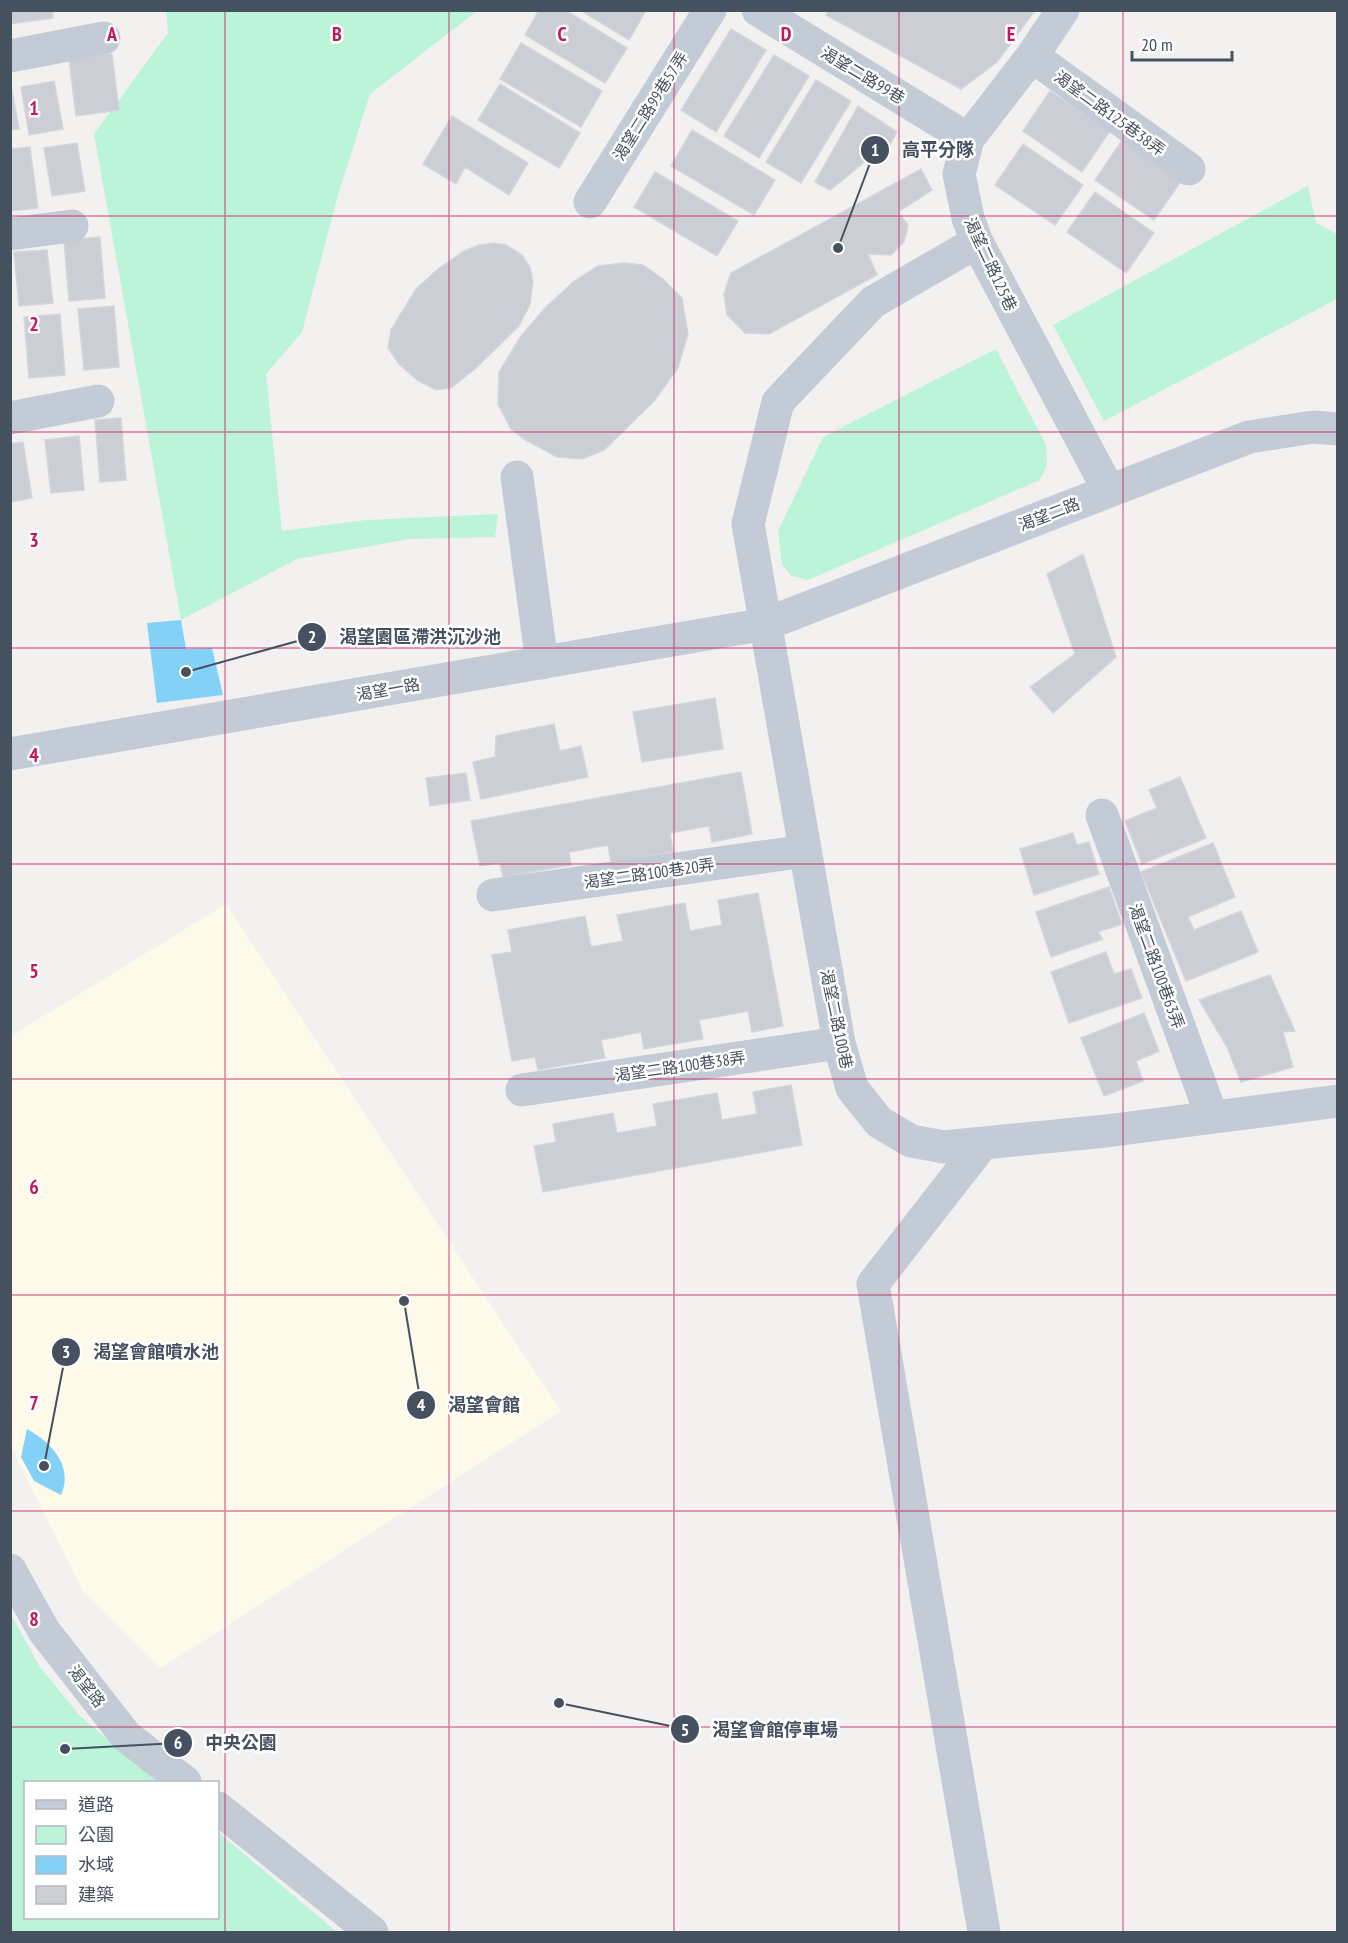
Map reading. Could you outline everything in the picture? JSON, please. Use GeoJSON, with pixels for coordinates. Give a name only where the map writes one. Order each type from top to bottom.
{"type":"FeatureCollection","features":[{"type":"Feature","properties":{"kind":"street","name":"渴望二路99巷57弄"},"geometry":{"type":"LineString","coordinates":[[590,202],[710,10]]}},
{"type":"Feature","properties":{"kind":"street","name":"渴望二路99巷"},"geometry":{"type":"LineString","coordinates":[[758,10],[968,139]]}},
{"type":"Feature","properties":{"kind":"street","name":"渴望二路125巷"},"geometry":{"type":"LineString","coordinates":[[1063,10],[1032,56],[968,139],[959,174],[968,218],[977,242],[1109,491]]}},
{"type":"Feature","properties":{"kind":"street"},"geometry":{"type":"LineString","coordinates":[[10,56],[104,38]]}},
{"type":"Feature","properties":{"kind":"street","name":"渴望二路125巷38弄"},"geometry":{"type":"LineString","coordinates":[[1032,56],[1189,169]]}},
{"type":"Feature","properties":{"kind":"street"},"geometry":{"type":"LineString","coordinates":[[10,234],[72,226]]}},
{"type":"Feature","properties":{"kind":"street","name":"渴望二路100巷"},"geometry":{"type":"LineString","coordinates":[[977,242],[873,302],[778,402],[747,524],[839,1043],[852,1088],[879,1122],[911,1141],[944,1147],[1338,1101]]}},
{"type":"Feature","properties":{"kind":"street"},"geometry":{"type":"LineString","coordinates":[[10,418],[98,401]]}},
{"type":"Feature","properties":{"kind":"street","name":"渴望二路"},"geometry":{"type":"LineString","coordinates":[[766,624],[1250,437],[1313,427],[1338,429]]}},
{"type":"Feature","properties":{"kind":"street"},"geometry":{"type":"LineString","coordinates":[[517,477],[542,663]]}},
{"type":"Feature","properties":{"kind":"street","name":"渴望一路"},"geometry":{"type":"LineString","coordinates":[[10,754],[766,624]]}},
{"type":"Feature","properties":{"kind":"street","name":"渴望二路100巷63弄"},"geometry":{"type":"LineString","coordinates":[[1102,815],[1212,1117]]}},
{"type":"Feature","properties":{"kind":"street","name":"渴望二路100巷20弄"},"geometry":{"type":"LineString","coordinates":[[493,895],[805,851]]}},
{"type":"Feature","properties":{"kind":"street","name":"渴望二路100巷38弄"},"geometry":{"type":"LineString","coordinates":[[522,1090],[839,1043]]}},
{"type":"Feature","properties":{"kind":"street"},"geometry":{"type":"LineString","coordinates":[[983,1143],[873,1284],[984,1932]]}},
{"type":"Feature","properties":{"kind":"street","name":"渴望路"},"geometry":{"type":"LineString","coordinates":[[10,1570],[44,1631],[126,1736],[184,1781]]}},
{"type":"Feature","properties":{"kind":"street"},"geometry":{"type":"LineString","coordinates":[[219,1809],[372,1932]]}},
{"type":"Feature","properties":{"kind":"shaded area"},"geometry":{"type":"Polygon","coordinates":[[[226,904],[561,1411],[161,1668],[84,1593],[11,1447],[11,1036],[226,904]]]}},
{"type":"Feature","properties":{"kind":"green space"},"geometry":{"type":"Polygon","coordinates":[[[166,11],[477,11],[370,94],[338,195],[302,332],[266,374],[282,531],[366,520],[498,514],[495,537],[410,539],[297,559],[181,620],[94,134],[168,33],[166,11]]]}},
{"type":"Feature","properties":{"kind":"green space"},"geometry":{"type":"Polygon","coordinates":[[[1308,186],[1316,223],[1337,234],[1337,299],[1104,421],[1053,325],[1308,186]]]}},
{"type":"Feature","properties":{"kind":"green space"},"geometry":{"type":"Polygon","coordinates":[[[996,349],[1046,445],[1047,465],[1040,480],[808,580],[792,576],[782,565],[778,531],[823,437],[996,349]]]}},
{"type":"Feature","properties":{"kind":"green space"},"geometry":{"type":"Polygon","coordinates":[[[10,1613],[40,1667],[80,1716],[158,1781],[24,1781],[24,1919],[219,1919],[219,1833],[337,1932],[11,1932],[10,1613]]]}},
{"type":"Feature","properties":{"kind":"water"},"geometry":{"type":"Polygon","coordinates":[[[181,620],[186,649],[212,648],[223,695],[157,703],[147,623],[181,620]]]}},
{"type":"Feature","properties":{"kind":"water"},"geometry":{"type":"Polygon","coordinates":[[[27,1429],[36,1434],[58,1456],[65,1474],[61,1495],[34,1481],[21,1457],[27,1429]]]}},
{"type":"Feature","properties":{"kind":"building"},"geometry":{"type":"Polygon","coordinates":[[[10,10],[52,10],[53,18],[10,24],[10,10]]]}},
{"type":"Feature","properties":{"kind":"building"},"geometry":{"type":"Polygon","coordinates":[[[539,10],[565,10],[627,48],[605,83],[525,35],[539,10]]]}},
{"type":"Feature","properties":{"kind":"building"},"geometry":{"type":"Polygon","coordinates":[[[580,10],[646,10],[629,40],[580,10]]]}},
{"type":"Feature","properties":{"kind":"building"},"geometry":{"type":"Polygon","coordinates":[[[829,10],[1031,10],[1034,12],[997,62],[961,89],[826,15],[829,10]]]}},
{"type":"Feature","properties":{"kind":"building"},"geometry":{"type":"Polygon","coordinates":[[[731,29],[766,50],[716,132],[681,110],[731,29]]]}},
{"type":"Feature","properties":{"kind":"building"},"geometry":{"type":"Polygon","coordinates":[[[521,43],[602,91],[581,127],[500,79],[521,43]]]}},
{"type":"Feature","properties":{"kind":"building"},"geometry":{"type":"Polygon","coordinates":[[[112,54],[119,110],[76,116],[69,59],[112,54]]]}},
{"type":"Feature","properties":{"kind":"building"},"geometry":{"type":"Polygon","coordinates":[[[774,55],[809,76],[759,158],[724,136],[774,55]]]}},
{"type":"Feature","properties":{"kind":"building"},"geometry":{"type":"Polygon","coordinates":[[[10,80],[19,129],[10,130],[10,80]]]}},
{"type":"Feature","properties":{"kind":"building"},"geometry":{"type":"Polygon","coordinates":[[[816,80],[851,101],[801,183],[766,162],[816,80]]]}},
{"type":"Feature","properties":{"kind":"building"},"geometry":{"type":"Polygon","coordinates":[[[54,81],[63,129],[29,135],[21,87],[54,81]]]}},
{"type":"Feature","properties":{"kind":"building"},"geometry":{"type":"Polygon","coordinates":[[[500,84],[580,133],[559,168],[478,120],[500,84]]]}},
{"type":"Feature","properties":{"kind":"building"},"geometry":{"type":"Polygon","coordinates":[[[1050,91],[1110,131],[1082,172],[1023,131],[1050,91]]]}},
{"type":"Feature","properties":{"kind":"building"},"geometry":{"type":"Polygon","coordinates":[[[858,106],[897,132],[888,148],[866,159],[830,190],[815,182],[858,106]]]}},
{"type":"Feature","properties":{"kind":"building"},"geometry":{"type":"Polygon","coordinates":[[[452,116],[528,163],[509,195],[465,167],[456,184],[423,164],[452,116]]]}},
{"type":"Feature","properties":{"kind":"building"},"geometry":{"type":"Polygon","coordinates":[[[692,130],[775,180],[754,215],[671,166],[692,130]]]}},
{"type":"Feature","properties":{"kind":"building"},"geometry":{"type":"Polygon","coordinates":[[[1123,139],[1182,180],[1154,220],[1095,180],[1123,139]]]}},
{"type":"Feature","properties":{"kind":"building"},"geometry":{"type":"Polygon","coordinates":[[[77,143],[85,191],[52,196],[44,148],[77,143]]]}},
{"type":"Feature","properties":{"kind":"building"},"geometry":{"type":"Polygon","coordinates":[[[1023,144],[1083,185],[1055,225],[995,185],[1023,144]]]}},
{"type":"Feature","properties":{"kind":"building"},"geometry":{"type":"Polygon","coordinates":[[[30,147],[38,208],[10,211],[10,149],[30,147]]]}},
{"type":"Feature","properties":{"kind":"building"},"geometry":{"type":"Polygon","coordinates":[[[921,169],[932,190],[898,212],[908,225],[904,242],[891,255],[868,254],[877,275],[769,334],[745,333],[727,315],[724,294],[731,273],[921,169]]]}},
{"type":"Feature","properties":{"kind":"building"},"geometry":{"type":"Polygon","coordinates":[[[655,172],[738,221],[717,256],[634,207],[655,172]]]}},
{"type":"Feature","properties":{"kind":"building"},"geometry":{"type":"Polygon","coordinates":[[[1095,192],[1154,233],[1126,273],[1067,232],[1095,192]]]}},
{"type":"Feature","properties":{"kind":"building"},"geometry":{"type":"Polygon","coordinates":[[[100,237],[105,298],[69,301],[64,240],[100,237]]]}},
{"type":"Feature","properties":{"kind":"building"},"geometry":{"type":"Polygon","coordinates":[[[494,243],[506,245],[522,255],[530,267],[533,281],[530,304],[519,326],[476,368],[451,388],[436,390],[417,380],[399,364],[388,348],[391,330],[416,289],[438,269],[464,251],[479,245],[494,243]]]}},
{"type":"Feature","properties":{"kind":"building"},"geometry":{"type":"Polygon","coordinates":[[[47,250],[53,303],[19,306],[14,252],[47,250]]]}},
{"type":"Feature","properties":{"kind":"building"},"geometry":{"type":"Polygon","coordinates":[[[624,263],[643,265],[664,280],[682,298],[688,334],[678,368],[655,400],[604,450],[582,459],[557,457],[511,429],[498,404],[499,372],[521,336],[545,308],[573,282],[598,266],[624,263]]]}},
{"type":"Feature","properties":{"kind":"building"},"geometry":{"type":"Polygon","coordinates":[[[114,306],[119,367],[84,370],[78,309],[114,306]]]}},
{"type":"Feature","properties":{"kind":"building"},"geometry":{"type":"Polygon","coordinates":[[[60,314],[65,375],[29,378],[24,317],[60,314]]]}},
{"type":"Feature","properties":{"kind":"building"},"geometry":{"type":"Polygon","coordinates":[[[121,418],[126,480],[100,482],[95,420],[121,418]]]}},
{"type":"Feature","properties":{"kind":"building"},"geometry":{"type":"Polygon","coordinates":[[[79,436],[84,490],[51,493],[45,440],[79,436]]]}},
{"type":"Feature","properties":{"kind":"building"},"geometry":{"type":"Polygon","coordinates":[[[23,442],[32,498],[10,502],[10,444],[23,442]]]}},
{"type":"Feature","properties":{"kind":"building"},"geometry":{"type":"Polygon","coordinates":[[[1083,554],[1116,657],[1053,713],[1030,687],[1075,654],[1047,574],[1083,554]]]}},
{"type":"Feature","properties":{"kind":"building"},"geometry":{"type":"Polygon","coordinates":[[[715,698],[723,749],[642,762],[633,712],[715,698]]]}},
{"type":"Feature","properties":{"kind":"building"},"geometry":{"type":"Polygon","coordinates":[[[554,724],[560,751],[581,746],[588,777],[481,799],[473,762],[495,757],[496,736],[554,724]]]}},
{"type":"Feature","properties":{"kind":"building"},"geometry":{"type":"Polygon","coordinates":[[[741,772],[752,834],[712,842],[709,826],[670,833],[673,852],[611,863],[608,845],[569,852],[571,865],[503,877],[500,863],[480,866],[471,821],[741,772]]]}},
{"type":"Feature","properties":{"kind":"building"},"geometry":{"type":"Polygon","coordinates":[[[466,773],[470,800],[430,806],[426,778],[466,773]]]}},
{"type":"Feature","properties":{"kind":"building"},"geometry":{"type":"Polygon","coordinates":[[[1180,777],[1206,838],[1142,864],[1125,821],[1157,808],[1149,790],[1180,777]]]}},
{"type":"Feature","properties":{"kind":"building"},"geometry":{"type":"Polygon","coordinates":[[[1073,833],[1077,845],[1089,842],[1099,874],[1034,895],[1020,849],[1073,833]]]}},
{"type":"Feature","properties":{"kind":"building"},"geometry":{"type":"Polygon","coordinates":[[[1213,843],[1235,897],[1188,917],[1194,930],[1241,911],[1258,952],[1186,981],[1141,872],[1213,843]]]}},
{"type":"Feature","properties":{"kind":"building"},"geometry":{"type":"Polygon","coordinates":[[[1109,887],[1122,924],[1098,932],[1103,939],[1051,957],[1036,912],[1109,887]]]}},
{"type":"Feature","properties":{"kind":"building"},"geometry":{"type":"Polygon","coordinates":[[[758,893],[783,1026],[752,1032],[748,1011],[699,1020],[703,1039],[644,1049],[641,1032],[601,1040],[605,1058],[538,1070],[535,1057],[512,1061],[492,955],[512,952],[508,930],[585,916],[591,947],[623,941],[617,915],[685,903],[690,931],[722,925],[718,900],[758,893]]]}},
{"type":"Feature","properties":{"kind":"building"},"geometry":{"type":"Polygon","coordinates":[[[1106,952],[1114,974],[1131,969],[1142,998],[1069,1023],[1051,972],[1106,952]]]}},
{"type":"Feature","properties":{"kind":"building"},"geometry":{"type":"Polygon","coordinates":[[[1270,975],[1295,1031],[1283,1032],[1293,1067],[1241,1082],[1227,1047],[1199,1000],[1270,975]]]}},
{"type":"Feature","properties":{"kind":"building"},"geometry":{"type":"Polygon","coordinates":[[[1144,1013],[1159,1051],[1136,1061],[1143,1081],[1104,1096],[1081,1038],[1144,1013]]]}},
{"type":"Feature","properties":{"kind":"building"},"geometry":{"type":"Polygon","coordinates":[[[791,1085],[802,1145],[543,1192],[534,1146],[556,1142],[553,1124],[613,1113],[617,1133],[657,1126],[653,1104],[717,1093],[722,1120],[757,1114],[753,1092],[791,1085]]]}},
{"type":"Feature","properties":{"kind":"place","name":"高平分隊"},"geometry":{"type":"Point","coordinates":[838,248]}},
{"type":"Feature","properties":{"kind":"place","name":"渴望園區滯洪沉沙池"},"geometry":{"type":"Point","coordinates":[186,672]}},
{"type":"Feature","properties":{"kind":"place","name":"渴望會館"},"geometry":{"type":"Point","coordinates":[404,1301]}},
{"type":"Feature","properties":{"kind":"place","name":"渴望會館噴水池"},"geometry":{"type":"Point","coordinates":[44,1466]}},
{"type":"Feature","properties":{"kind":"place","name":"渴望會館停車場"},"geometry":{"type":"Point","coordinates":[559,1703]}},
{"type":"Feature","properties":{"kind":"place","name":"中央公園"},"geometry":{"type":"Point","coordinates":[65,1749]}}]}
